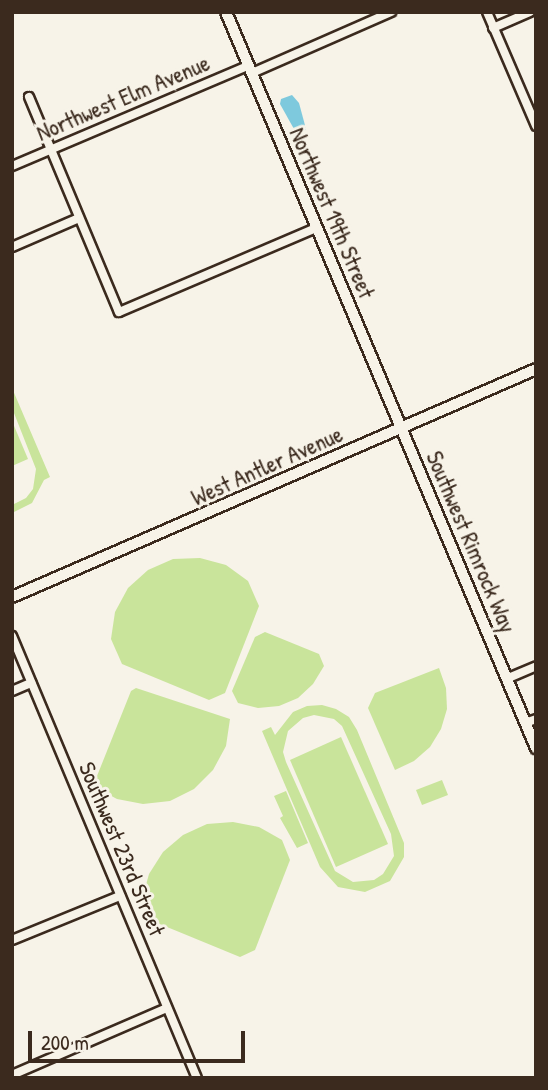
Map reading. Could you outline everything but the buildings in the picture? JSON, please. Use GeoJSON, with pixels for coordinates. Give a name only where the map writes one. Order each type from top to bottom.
{"type":"FeatureCollection","features":[{"type":"Feature","properties":{"kind":"main road","name":"Northwest 19th Street"},"geometry":{"type":"LineString","coordinates":[[226,12],[400,429]]}},
{"type":"Feature","properties":{"kind":"main road","name":"Southwest Rimrock Way"},"geometry":{"type":"LineString","coordinates":[[400,429],[506,679],[531,721],[536,748]]}},
{"type":"Feature","properties":{"kind":"street","name":"Northwest Elm Avenue"},"geometry":{"type":"LineString","coordinates":[[12,166],[391,12]]}},
{"type":"Feature","properties":{"kind":"street"},"geometry":{"type":"LineString","coordinates":[[487,12],[536,126]]}},
{"type":"Feature","properties":{"kind":"street"},"geometry":{"type":"LineString","coordinates":[[493,28],[530,12]]}},
{"type":"Feature","properties":{"kind":"street"},"geometry":{"type":"LineString","coordinates":[[29,97],[118,312],[316,228]]}},
{"type":"Feature","properties":{"kind":"street"},"geometry":{"type":"LineString","coordinates":[[12,247],[79,218]]}},
{"type":"Feature","properties":{"kind":"street","name":"West Antler Avenue"},"geometry":{"type":"LineString","coordinates":[[12,597],[536,369]]}},
{"type":"Feature","properties":{"kind":"street","name":"Southwest 23rd Street"},"geometry":{"type":"LineString","coordinates":[[12,636],[197,1078]]}},
{"type":"Feature","properties":{"kind":"street"},"geometry":{"type":"LineString","coordinates":[[506,679],[536,666]]}},
{"type":"Feature","properties":{"kind":"street"},"geometry":{"type":"LineString","coordinates":[[12,691],[32,683]]}},
{"type":"Feature","properties":{"kind":"street"},"geometry":{"type":"LineString","coordinates":[[12,940],[120,896]]}},
{"type":"Feature","properties":{"kind":"street"},"geometry":{"type":"LineString","coordinates":[[12,1074],[167,1008]]}},
{"type":"Feature","properties":{"kind":"green space"},"geometry":{"type":"Polygon","coordinates":[[[12,388],[50,477],[44,480],[32,503],[12,513],[12,505],[26,498],[33,489],[36,469],[12,408],[12,388]]]}},
{"type":"Feature","properties":{"kind":"green space"},"geometry":{"type":"Polygon","coordinates":[[[12,421],[28,459],[12,466],[12,421]]]}},
{"type":"Feature","properties":{"kind":"green space"},"geometry":{"type":"Polygon","coordinates":[[[200,558],[226,565],[248,581],[259,606],[225,693],[209,700],[122,664],[111,639],[115,612],[128,588],[148,570],[173,559],[200,558]]]}},
{"type":"Feature","properties":{"kind":"green space"},"geometry":{"type":"Polygon","coordinates":[[[265,632],[319,654],[324,666],[313,684],[298,698],[279,706],[258,708],[238,703],[232,691],[255,637],[265,632]]]}},
{"type":"Feature","properties":{"kind":"green space"},"geometry":{"type":"Polygon","coordinates":[[[439,668],[446,688],[447,709],[441,729],[430,747],[414,761],[395,770],[368,708],[375,693],[439,668]]]}},
{"type":"Feature","properties":{"kind":"green space"},"geometry":{"type":"Polygon","coordinates":[[[136,688],[230,719],[226,746],[213,770],[194,789],[170,801],[143,804],[117,799],[93,786],[131,691],[136,688]]]}},
{"type":"Feature","properties":{"kind":"green space"},"geometry":{"type":"Polygon","coordinates":[[[322,705],[349,717],[357,730],[404,843],[404,857],[390,881],[365,892],[338,887],[320,867],[262,731],[271,727],[275,735],[293,712],[307,706],[322,705]],[[314,715],[303,718],[288,731],[283,752],[335,871],[353,882],[374,880],[383,874],[394,856],[391,834],[342,726],[334,719],[314,715]]]}},
{"type":"Feature","properties":{"kind":"green space"},"geometry":{"type":"Polygon","coordinates":[[[341,737],[388,844],[336,867],[290,760],[341,737]]]}},
{"type":"Feature","properties":{"kind":"green space"},"geometry":{"type":"Polygon","coordinates":[[[442,780],[448,795],[422,805],[416,790],[442,780]]]}},
{"type":"Feature","properties":{"kind":"green space"},"geometry":{"type":"Polygon","coordinates":[[[286,791],[308,843],[297,848],[280,818],[283,816],[274,796],[286,791]]]}},
{"type":"Feature","properties":{"kind":"green space"},"geometry":{"type":"Polygon","coordinates":[[[233,822],[259,827],[282,840],[290,860],[255,950],[240,957],[150,920],[142,899],[149,874],[163,852],[183,835],[207,824],[233,822]]]}},
{"type":"Feature","properties":{"kind":"water"},"geometry":{"type":"Polygon","coordinates":[[[292,95],[299,103],[306,129],[303,134],[294,129],[280,104],[281,99],[292,95]]]}}]}
